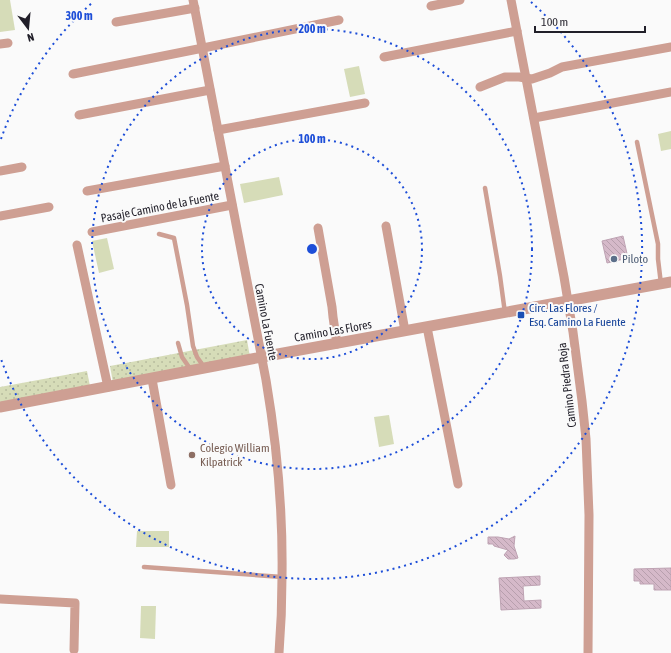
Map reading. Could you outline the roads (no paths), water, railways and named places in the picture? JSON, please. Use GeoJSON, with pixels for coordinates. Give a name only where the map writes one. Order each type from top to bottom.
{"type":"FeatureCollection","features":[{"type":"Feature","properties":{"kind":"street"},"geometry":{"type":"LineString","coordinates":[[432,6],[460,0]]}},
{"type":"Feature","properties":{"kind":"street","name":"Camino Piedra Roja"},"geometry":{"type":"LineString","coordinates":[[511,0],[568,301],[582,401],[588,470],[588,653]]}},
{"type":"Feature","properties":{"kind":"street"},"geometry":{"type":"LineString","coordinates":[[116,22],[194,4]]}},
{"type":"Feature","properties":{"kind":"street","name":"Camino La Fuente"},"geometry":{"type":"LineString","coordinates":[[194,4],[261,358],[276,458],[281,518],[282,577],[279,653]]}},
{"type":"Feature","properties":{"kind":"street"},"geometry":{"type":"LineString","coordinates":[[73,74],[339,20]]}},
{"type":"Feature","properties":{"kind":"street"},"geometry":{"type":"LineString","coordinates":[[384,57],[517,31]]}},
{"type":"Feature","properties":{"kind":"street"},"geometry":{"type":"LineString","coordinates":[[480,87],[505,77],[526,77],[532,79],[562,67],[671,47]]}},
{"type":"Feature","properties":{"kind":"street"},"geometry":{"type":"LineString","coordinates":[[79,115],[210,90]]}},
{"type":"Feature","properties":{"kind":"street"},"geometry":{"type":"LineString","coordinates":[[534,118],[671,92]]}},
{"type":"Feature","properties":{"kind":"street"},"geometry":{"type":"LineString","coordinates":[[218,130],[365,103]]}},
{"type":"Feature","properties":{"kind":"street"},"geometry":{"type":"LineString","coordinates":[[88,191],[225,166]]}},
{"type":"Feature","properties":{"kind":"street"},"geometry":{"type":"LineString","coordinates":[[0,171],[22,167]]}},
{"type":"Feature","properties":{"kind":"street","name":"Pasaje Camino de la Fuente"},"geometry":{"type":"LineString","coordinates":[[92,232],[232,205]]}},
{"type":"Feature","properties":{"kind":"street"},"geometry":{"type":"LineString","coordinates":[[0,216],[49,207]]}},
{"type":"Feature","properties":{"kind":"street"},"geometry":{"type":"LineString","coordinates":[[386,226],[405,331]]}},
{"type":"Feature","properties":{"kind":"street"},"geometry":{"type":"LineString","coordinates":[[318,228],[337,344]]}},
{"type":"Feature","properties":{"kind":"street"},"geometry":{"type":"LineString","coordinates":[[77,244],[108,387]]}},
{"type":"Feature","properties":{"kind":"street","name":"Camino Las Flores"},"geometry":{"type":"LineString","coordinates":[[0,407],[666,283]]}},
{"type":"Feature","properties":{"kind":"street"},"geometry":{"type":"LineString","coordinates":[[427,327],[458,484]]}},
{"type":"Feature","properties":{"kind":"street"},"geometry":{"type":"LineString","coordinates":[[152,379],[171,485]]}},
{"type":"Feature","properties":{"kind":"street"},"geometry":{"type":"LineString","coordinates":[[0,599],[75,603],[74,650]]}},
{"type":"Feature","properties":{"kind":"lane"},"geometry":{"type":"LineString","coordinates":[[637,142],[658,244],[658,259],[666,283]]}},
{"type":"Feature","properties":{"kind":"lane"},"geometry":{"type":"LineString","coordinates":[[485,188],[505,312]]}},
{"type":"Feature","properties":{"kind":"lane"},"geometry":{"type":"LineString","coordinates":[[159,234],[174,238],[187,304],[193,346],[197,357],[205,369]]}},
{"type":"Feature","properties":{"kind":"lane"},"geometry":{"type":"LineString","coordinates":[[178,343],[182,357],[192,371]]}},
{"type":"Feature","properties":{"kind":"lane"},"geometry":{"type":"LineString","coordinates":[[144,567],[282,577]]}},
{"type":"Feature","properties":{"kind":"place","name":"Piloto"},"geometry":{"type":"Point","coordinates":[614,259]}},
{"type":"Feature","properties":{"kind":"place","name":"Circ. Las Flores / Esq. Camino La Fuente"},"geometry":{"type":"Point","coordinates":[521,315]}},
{"type":"Feature","properties":{"kind":"place","name":"Colegio William Kilpatrick"},"geometry":{"type":"Point","coordinates":[192,455]}}]}
